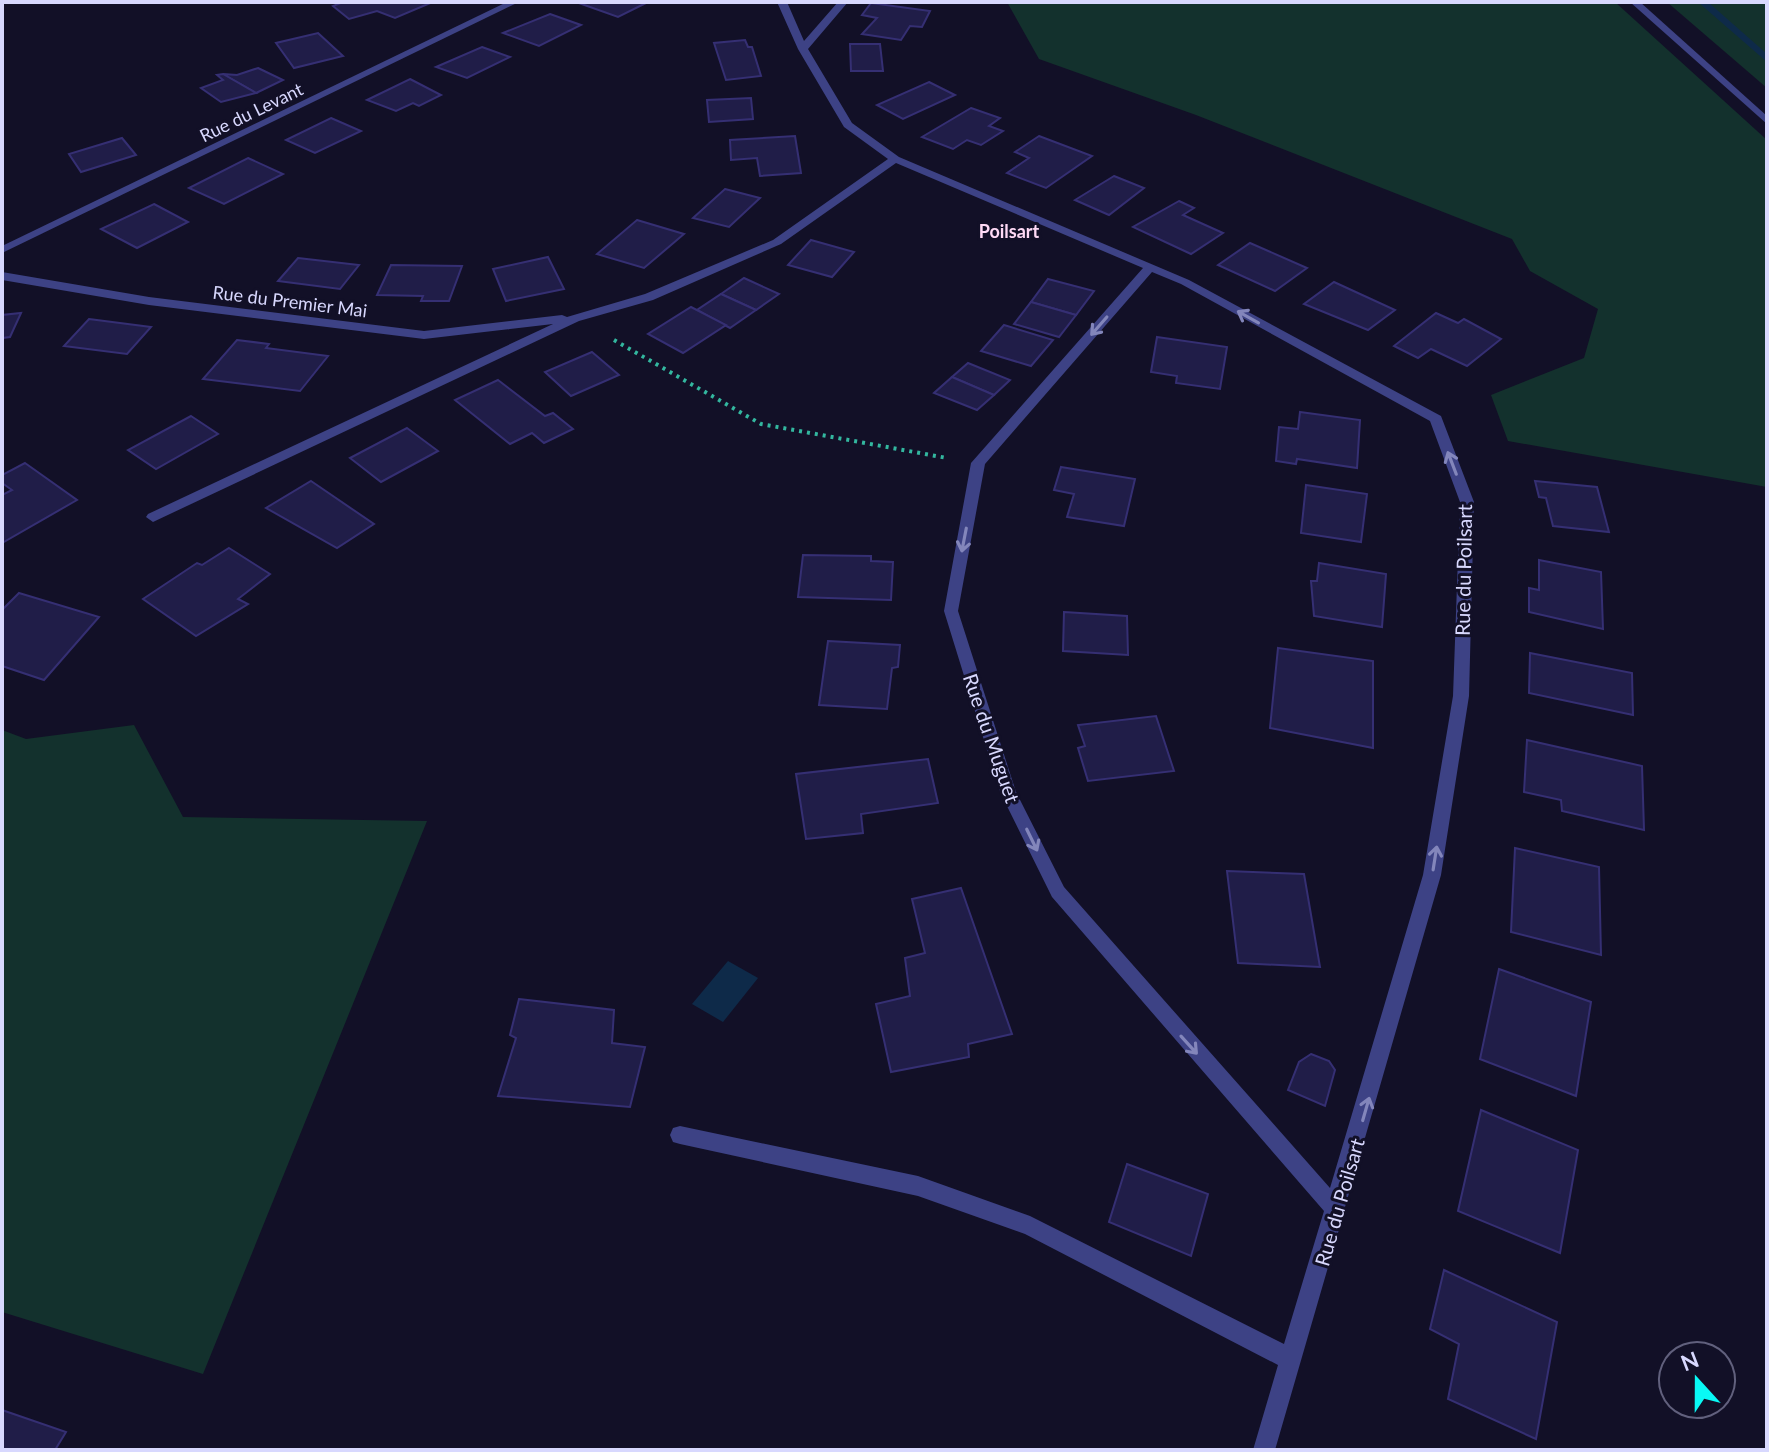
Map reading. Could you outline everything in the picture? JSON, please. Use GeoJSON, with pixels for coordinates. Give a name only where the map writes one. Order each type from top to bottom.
{"type":"FeatureCollection","features":[{"type":"Feature","properties":{"kind":"street","name":"Rue du Levant"},"geometry":{"type":"LineString","coordinates":[[2,250],[514,2]]}},
{"type":"Feature","properties":{"kind":"street","name":"Rue du Poilsart"},"geometry":{"type":"LineString","coordinates":[[782,2],[803,49],[848,125],[895,159],[1185,282],[1436,419],[1467,502],[1461,696],[1432,875],[1337,1211],[1264,1450]]}},
{"type":"Feature","properties":{"kind":"street"},"geometry":{"type":"LineString","coordinates":[[803,49],[843,2]]}},
{"type":"Feature","properties":{"kind":"street"},"geometry":{"type":"LineString","coordinates":[[1635,2],[1767,121]]}},
{"type":"Feature","properties":{"kind":"street","name":"Rue du Premier Mai"},"geometry":{"type":"LineString","coordinates":[[153,517],[575,318],[649,297],[777,242],[895,159]]}},
{"type":"Feature","properties":{"kind":"street"},"geometry":{"type":"LineString","coordinates":[[978,463],[1150,268]]}},
{"type":"Feature","properties":{"kind":"street","name":"Rue du Premier Mai"},"geometry":{"type":"LineString","coordinates":[[2,276],[149,301],[424,335],[575,318]]}},
{"type":"Feature","properties":{"kind":"street","name":"Rue du Muguet"},"geometry":{"type":"LineString","coordinates":[[978,463],[951,611],[1008,792],[1058,892],[1337,1211]]}},
{"type":"Feature","properties":{"kind":"street"},"geometry":{"type":"LineString","coordinates":[[680,1135],[918,1186],[1016,1221],[1292,1360]]}},
{"type":"Feature","properties":{"kind":"path"},"geometry":{"type":"LineString","coordinates":[[575,318],[761,424],[978,463]]}},
{"type":"Feature","properties":{"kind":"green space"},"geometry":{"type":"Polygon","coordinates":[[[1007,2],[1615,2],[1767,140],[1767,487],[1508,441],[1491,395],[1584,358],[1598,309],[1530,271],[1512,239],[1196,115],[1039,59],[1007,2]]]}},
{"type":"Feature","properties":{"kind":"green space"},"geometry":{"type":"Polygon","coordinates":[[[1667,2],[1767,2],[1767,88],[1667,2]]]}},
{"type":"Feature","properties":{"kind":"green space"},"geometry":{"type":"Polygon","coordinates":[[[134,725],[183,817],[427,821],[203,1374],[2,1312],[2,730],[26,739],[134,725]]]}},
{"type":"Feature","properties":{"kind":"water"},"geometry":{"type":"Polygon","coordinates":[[[728,961],[758,978],[723,1022],[692,1004],[728,961]]]}},
{"type":"Feature","properties":{"kind":"building"},"geometry":{"type":"Polygon","coordinates":[[[343,2],[428,4],[395,18],[377,11],[349,19],[333,6],[343,2]]]}},
{"type":"Feature","properties":{"kind":"building"},"geometry":{"type":"Polygon","coordinates":[[[576,2],[648,2],[618,17],[576,2]]]}},
{"type":"Feature","properties":{"kind":"building"},"geometry":{"type":"Polygon","coordinates":[[[871,3],[930,11],[922,27],[910,26],[901,40],[862,34],[877,18],[862,15],[871,3]]]}},
{"type":"Feature","properties":{"kind":"building"},"geometry":{"type":"Polygon","coordinates":[[[550,14],[581,25],[539,46],[503,33],[550,14]]]}},
{"type":"Feature","properties":{"kind":"building"},"geometry":{"type":"Polygon","coordinates":[[[318,33],[343,56],[294,68],[276,43],[318,33]]]}},
{"type":"Feature","properties":{"kind":"building"},"geometry":{"type":"Polygon","coordinates":[[[745,40],[748,47],[752,47],[761,76],[726,80],[714,43],[745,40]]]}},
{"type":"Feature","properties":{"kind":"building"},"geometry":{"type":"Polygon","coordinates":[[[850,44],[880,44],[883,71],[851,71],[850,44]]]}},
{"type":"Feature","properties":{"kind":"building"},"geometry":{"type":"Polygon","coordinates":[[[482,47],[510,57],[467,78],[436,67],[482,47]]]}},
{"type":"Feature","properties":{"kind":"building"},"geometry":{"type":"Polygon","coordinates":[[[258,68],[283,80],[256,93],[223,74],[237,75],[258,68]]]}},
{"type":"Feature","properties":{"kind":"building"},"geometry":{"type":"Polygon","coordinates":[[[223,74],[256,93],[221,102],[201,88],[223,80],[217,75],[223,74]]]}},
{"type":"Feature","properties":{"kind":"building"},"geometry":{"type":"Polygon","coordinates":[[[410,79],[441,95],[419,106],[413,103],[396,111],[367,100],[410,79]]]}},
{"type":"Feature","properties":{"kind":"building"},"geometry":{"type":"Polygon","coordinates":[[[929,82],[955,95],[903,119],[877,105],[929,82]]]}},
{"type":"Feature","properties":{"kind":"building"},"geometry":{"type":"Polygon","coordinates":[[[751,98],[753,119],[709,122],[707,100],[751,98]]]}},
{"type":"Feature","properties":{"kind":"building"},"geometry":{"type":"Polygon","coordinates":[[[971,108],[1000,118],[989,126],[1003,131],[981,145],[967,140],[953,149],[922,137],[971,108]]]}},
{"type":"Feature","properties":{"kind":"building"},"geometry":{"type":"Polygon","coordinates":[[[331,118],[361,131],[315,153],[286,140],[331,118]]]}},
{"type":"Feature","properties":{"kind":"building"},"geometry":{"type":"Polygon","coordinates":[[[795,136],[801,173],[760,176],[757,158],[731,160],[730,140],[795,136]]]}},
{"type":"Feature","properties":{"kind":"building"},"geometry":{"type":"Polygon","coordinates":[[[1039,136],[1092,156],[1046,188],[1007,173],[1029,158],[1015,152],[1039,136]]]}},
{"type":"Feature","properties":{"kind":"building"},"geometry":{"type":"Polygon","coordinates":[[[122,138],[136,155],[81,172],[69,154],[122,138]]]}},
{"type":"Feature","properties":{"kind":"building"},"geometry":{"type":"Polygon","coordinates":[[[248,158],[283,174],[224,204],[189,188],[248,158]]]}},
{"type":"Feature","properties":{"kind":"building"},"geometry":{"type":"Polygon","coordinates":[[[1114,176],[1144,188],[1109,215],[1075,200],[1114,176]]]}},
{"type":"Feature","properties":{"kind":"building"},"geometry":{"type":"Polygon","coordinates":[[[725,189],[760,198],[729,227],[693,218],[725,189]]]}},
{"type":"Feature","properties":{"kind":"building"},"geometry":{"type":"Polygon","coordinates":[[[1179,201],[1194,208],[1183,215],[1223,233],[1191,254],[1133,227],[1179,201]]]}},
{"type":"Feature","properties":{"kind":"building"},"geometry":{"type":"Polygon","coordinates":[[[154,204],[188,222],[137,248],[101,229],[154,204]]]}},
{"type":"Feature","properties":{"kind":"building"},"geometry":{"type":"Polygon","coordinates":[[[637,220],[684,234],[644,268],[597,254],[637,220]]]}},
{"type":"Feature","properties":{"kind":"building"},"geometry":{"type":"Polygon","coordinates":[[[811,240],[854,252],[832,277],[788,265],[811,240]]]}},
{"type":"Feature","properties":{"kind":"building"},"geometry":{"type":"Polygon","coordinates":[[[1250,243],[1307,268],[1275,291],[1218,265],[1250,243]]]}},
{"type":"Feature","properties":{"kind":"building"},"geometry":{"type":"Polygon","coordinates":[[[548,257],[564,289],[506,301],[493,269],[548,257]]]}},
{"type":"Feature","properties":{"kind":"building"},"geometry":{"type":"Polygon","coordinates":[[[298,258],[359,265],[340,289],[278,281],[298,258]]]}},
{"type":"Feature","properties":{"kind":"building"},"geometry":{"type":"Polygon","coordinates":[[[391,265],[462,266],[449,301],[421,301],[423,296],[377,295],[391,265]]]}},
{"type":"Feature","properties":{"kind":"building"},"geometry":{"type":"Polygon","coordinates":[[[744,278],[779,294],[756,310],[721,294],[744,278]]]}},
{"type":"Feature","properties":{"kind":"building"},"geometry":{"type":"Polygon","coordinates":[[[1048,279],[1094,291],[1076,315],[1031,302],[1048,279]]]}},
{"type":"Feature","properties":{"kind":"building"},"geometry":{"type":"Polygon","coordinates":[[[1334,282],[1395,310],[1368,330],[1304,304],[1334,282]]]}},
{"type":"Feature","properties":{"kind":"building"},"geometry":{"type":"Polygon","coordinates":[[[721,294],[756,310],[730,328],[697,310],[721,294]]]}},
{"type":"Feature","properties":{"kind":"building"},"geometry":{"type":"Polygon","coordinates":[[[1031,302],[1076,315],[1059,337],[1014,324],[1031,302]]]}},
{"type":"Feature","properties":{"kind":"building"},"geometry":{"type":"Polygon","coordinates":[[[691,307],[726,325],[683,353],[648,334],[691,307]]]}},
{"type":"Feature","properties":{"kind":"building"},"geometry":{"type":"Polygon","coordinates":[[[21,313],[10,337],[2,338],[2,315],[21,313]]]}},
{"type":"Feature","properties":{"kind":"building"},"geometry":{"type":"Polygon","coordinates":[[[1436,313],[1458,323],[1464,319],[1501,339],[1467,366],[1431,349],[1418,358],[1394,346],[1436,313]]]}},
{"type":"Feature","properties":{"kind":"building"},"geometry":{"type":"Polygon","coordinates":[[[89,319],[151,327],[127,354],[64,346],[89,319]]]}},
{"type":"Feature","properties":{"kind":"building"},"geometry":{"type":"Polygon","coordinates":[[[1004,325],[1053,340],[1031,366],[981,351],[1004,325]]]}},
{"type":"Feature","properties":{"kind":"building"},"geometry":{"type":"Polygon","coordinates":[[[1157,337],[1227,347],[1220,389],[1176,383],[1177,376],[1151,372],[1157,337]]]}},
{"type":"Feature","properties":{"kind":"building"},"geometry":{"type":"Polygon","coordinates":[[[237,340],[269,344],[266,348],[328,356],[300,391],[203,379],[237,340]]]}},
{"type":"Feature","properties":{"kind":"building"},"geometry":{"type":"Polygon","coordinates":[[[592,352],[619,375],[571,396],[545,372],[592,352]]]}},
{"type":"Feature","properties":{"kind":"building"},"geometry":{"type":"Polygon","coordinates":[[[968,363],[1010,380],[994,395],[952,377],[968,363]]]}},
{"type":"Feature","properties":{"kind":"building"},"geometry":{"type":"Polygon","coordinates":[[[952,377],[994,395],[977,410],[934,393],[952,377]]]}},
{"type":"Feature","properties":{"kind":"building"},"geometry":{"type":"Polygon","coordinates":[[[498,380],[545,416],[553,413],[573,429],[544,443],[532,433],[510,444],[455,400],[498,380]]]}},
{"type":"Feature","properties":{"kind":"building"},"geometry":{"type":"Polygon","coordinates":[[[1300,412],[1360,420],[1357,468],[1297,459],[1296,464],[1276,461],[1279,427],[1298,429],[1300,412]]]}},
{"type":"Feature","properties":{"kind":"building"},"geometry":{"type":"Polygon","coordinates":[[[191,416],[218,434],[156,469],[128,450],[191,416]]]}},
{"type":"Feature","properties":{"kind":"building"},"geometry":{"type":"Polygon","coordinates":[[[407,428],[438,451],[381,482],[350,458],[407,428]]]}},
{"type":"Feature","properties":{"kind":"building"},"geometry":{"type":"Polygon","coordinates":[[[25,463],[77,500],[2,543],[2,495],[12,490],[2,483],[2,475],[25,463]]]}},
{"type":"Feature","properties":{"kind":"building"},"geometry":{"type":"Polygon","coordinates":[[[1061,467],[1135,479],[1124,526],[1067,517],[1074,494],[1054,490],[1061,467]]]}},
{"type":"Feature","properties":{"kind":"building"},"geometry":{"type":"Polygon","coordinates":[[[311,481],[374,524],[337,548],[266,508],[311,481]]]}},
{"type":"Feature","properties":{"kind":"building"},"geometry":{"type":"Polygon","coordinates":[[[1535,481],[1597,487],[1609,532],[1553,526],[1546,498],[1539,497],[1535,481]]]}},
{"type":"Feature","properties":{"kind":"building"},"geometry":{"type":"Polygon","coordinates":[[[1306,485],[1367,494],[1361,542],[1301,533],[1306,485]]]}},
{"type":"Feature","properties":{"kind":"building"},"geometry":{"type":"Polygon","coordinates":[[[229,548],[270,574],[238,599],[248,604],[196,636],[143,599],[197,563],[202,565],[229,548]]]}},
{"type":"Feature","properties":{"kind":"building"},"geometry":{"type":"Polygon","coordinates":[[[803,555],[871,556],[871,561],[893,562],[891,600],[798,597],[803,555]]]}},
{"type":"Feature","properties":{"kind":"building"},"geometry":{"type":"Polygon","coordinates":[[[1539,560],[1601,572],[1603,629],[1529,612],[1529,588],[1539,590],[1539,560]]]}},
{"type":"Feature","properties":{"kind":"building"},"geometry":{"type":"Polygon","coordinates":[[[1319,563],[1386,574],[1382,627],[1314,616],[1311,581],[1317,581],[1319,563]]]}},
{"type":"Feature","properties":{"kind":"building"},"geometry":{"type":"Polygon","coordinates":[[[19,593],[99,617],[44,680],[2,666],[2,610],[19,593]]]}},
{"type":"Feature","properties":{"kind":"building"},"geometry":{"type":"Polygon","coordinates":[[[1064,612],[1127,616],[1128,655],[1063,651],[1064,612]]]}},
{"type":"Feature","properties":{"kind":"building"},"geometry":{"type":"Polygon","coordinates":[[[828,641],[900,645],[898,667],[892,668],[887,709],[819,705],[828,641]]]}},
{"type":"Feature","properties":{"kind":"building"},"geometry":{"type":"Polygon","coordinates":[[[1278,648],[1373,661],[1373,748],[1270,728],[1278,648]]]}},
{"type":"Feature","properties":{"kind":"building"},"geometry":{"type":"Polygon","coordinates":[[[1530,653],[1632,673],[1633,715],[1529,693],[1530,653]]]}},
{"type":"Feature","properties":{"kind":"building"},"geometry":{"type":"Polygon","coordinates":[[[1156,716],[1174,771],[1088,781],[1078,748],[1085,746],[1078,725],[1156,716]]]}},
{"type":"Feature","properties":{"kind":"building"},"geometry":{"type":"Polygon","coordinates":[[[1527,740],[1642,766],[1644,830],[1562,811],[1561,800],[1524,792],[1527,740]]]}},
{"type":"Feature","properties":{"kind":"building"},"geometry":{"type":"Polygon","coordinates":[[[928,759],[938,803],[861,814],[863,833],[806,839],[796,774],[928,759]]]}},
{"type":"Feature","properties":{"kind":"building"},"geometry":{"type":"Polygon","coordinates":[[[1515,848],[1599,867],[1601,955],[1511,932],[1515,848]]]}},
{"type":"Feature","properties":{"kind":"building"},"geometry":{"type":"Polygon","coordinates":[[[1227,871],[1304,874],[1320,967],[1238,963],[1227,871]]]}},
{"type":"Feature","properties":{"kind":"building"},"geometry":{"type":"Polygon","coordinates":[[[961,888],[1012,1034],[968,1044],[969,1057],[891,1072],[876,1004],[910,996],[905,958],[925,953],[912,899],[961,888]]]}},
{"type":"Feature","properties":{"kind":"building"},"geometry":{"type":"Polygon","coordinates":[[[1499,969],[1591,1002],[1576,1096],[1480,1059],[1499,969]]]}},
{"type":"Feature","properties":{"kind":"building"},"geometry":{"type":"Polygon","coordinates":[[[519,999],[614,1010],[612,1043],[645,1047],[630,1107],[498,1096],[516,1038],[510,1035],[519,999]]]}},
{"type":"Feature","properties":{"kind":"building"},"geometry":{"type":"Polygon","coordinates":[[[1311,1054],[1329,1061],[1335,1070],[1325,1106],[1288,1090],[1299,1062],[1311,1054]]]}},
{"type":"Feature","properties":{"kind":"building"},"geometry":{"type":"Polygon","coordinates":[[[1481,1110],[1578,1150],[1560,1253],[1458,1211],[1481,1110]]]}},
{"type":"Feature","properties":{"kind":"building"},"geometry":{"type":"Polygon","coordinates":[[[1127,1164],[1208,1194],[1191,1256],[1109,1222],[1127,1164]]]}},
{"type":"Feature","properties":{"kind":"building"},"geometry":{"type":"Polygon","coordinates":[[[1444,1270],[1557,1322],[1536,1439],[1448,1399],[1459,1344],[1430,1329],[1444,1270]]]}},
{"type":"Feature","properties":{"kind":"building"},"geometry":{"type":"Polygon","coordinates":[[[2,1410],[66,1432],[55,1450],[2,1450],[2,1410]]]}},
{"type":"Feature","properties":{"kind":"waterway"},"geometry":{"type":"LineString","coordinates":[[1703,2],[1767,59]]}},
{"type":"Feature","properties":{"kind":"district","name":"Poilsart"},"geometry":{"type":"Point","coordinates":[1009,231]}}]}
